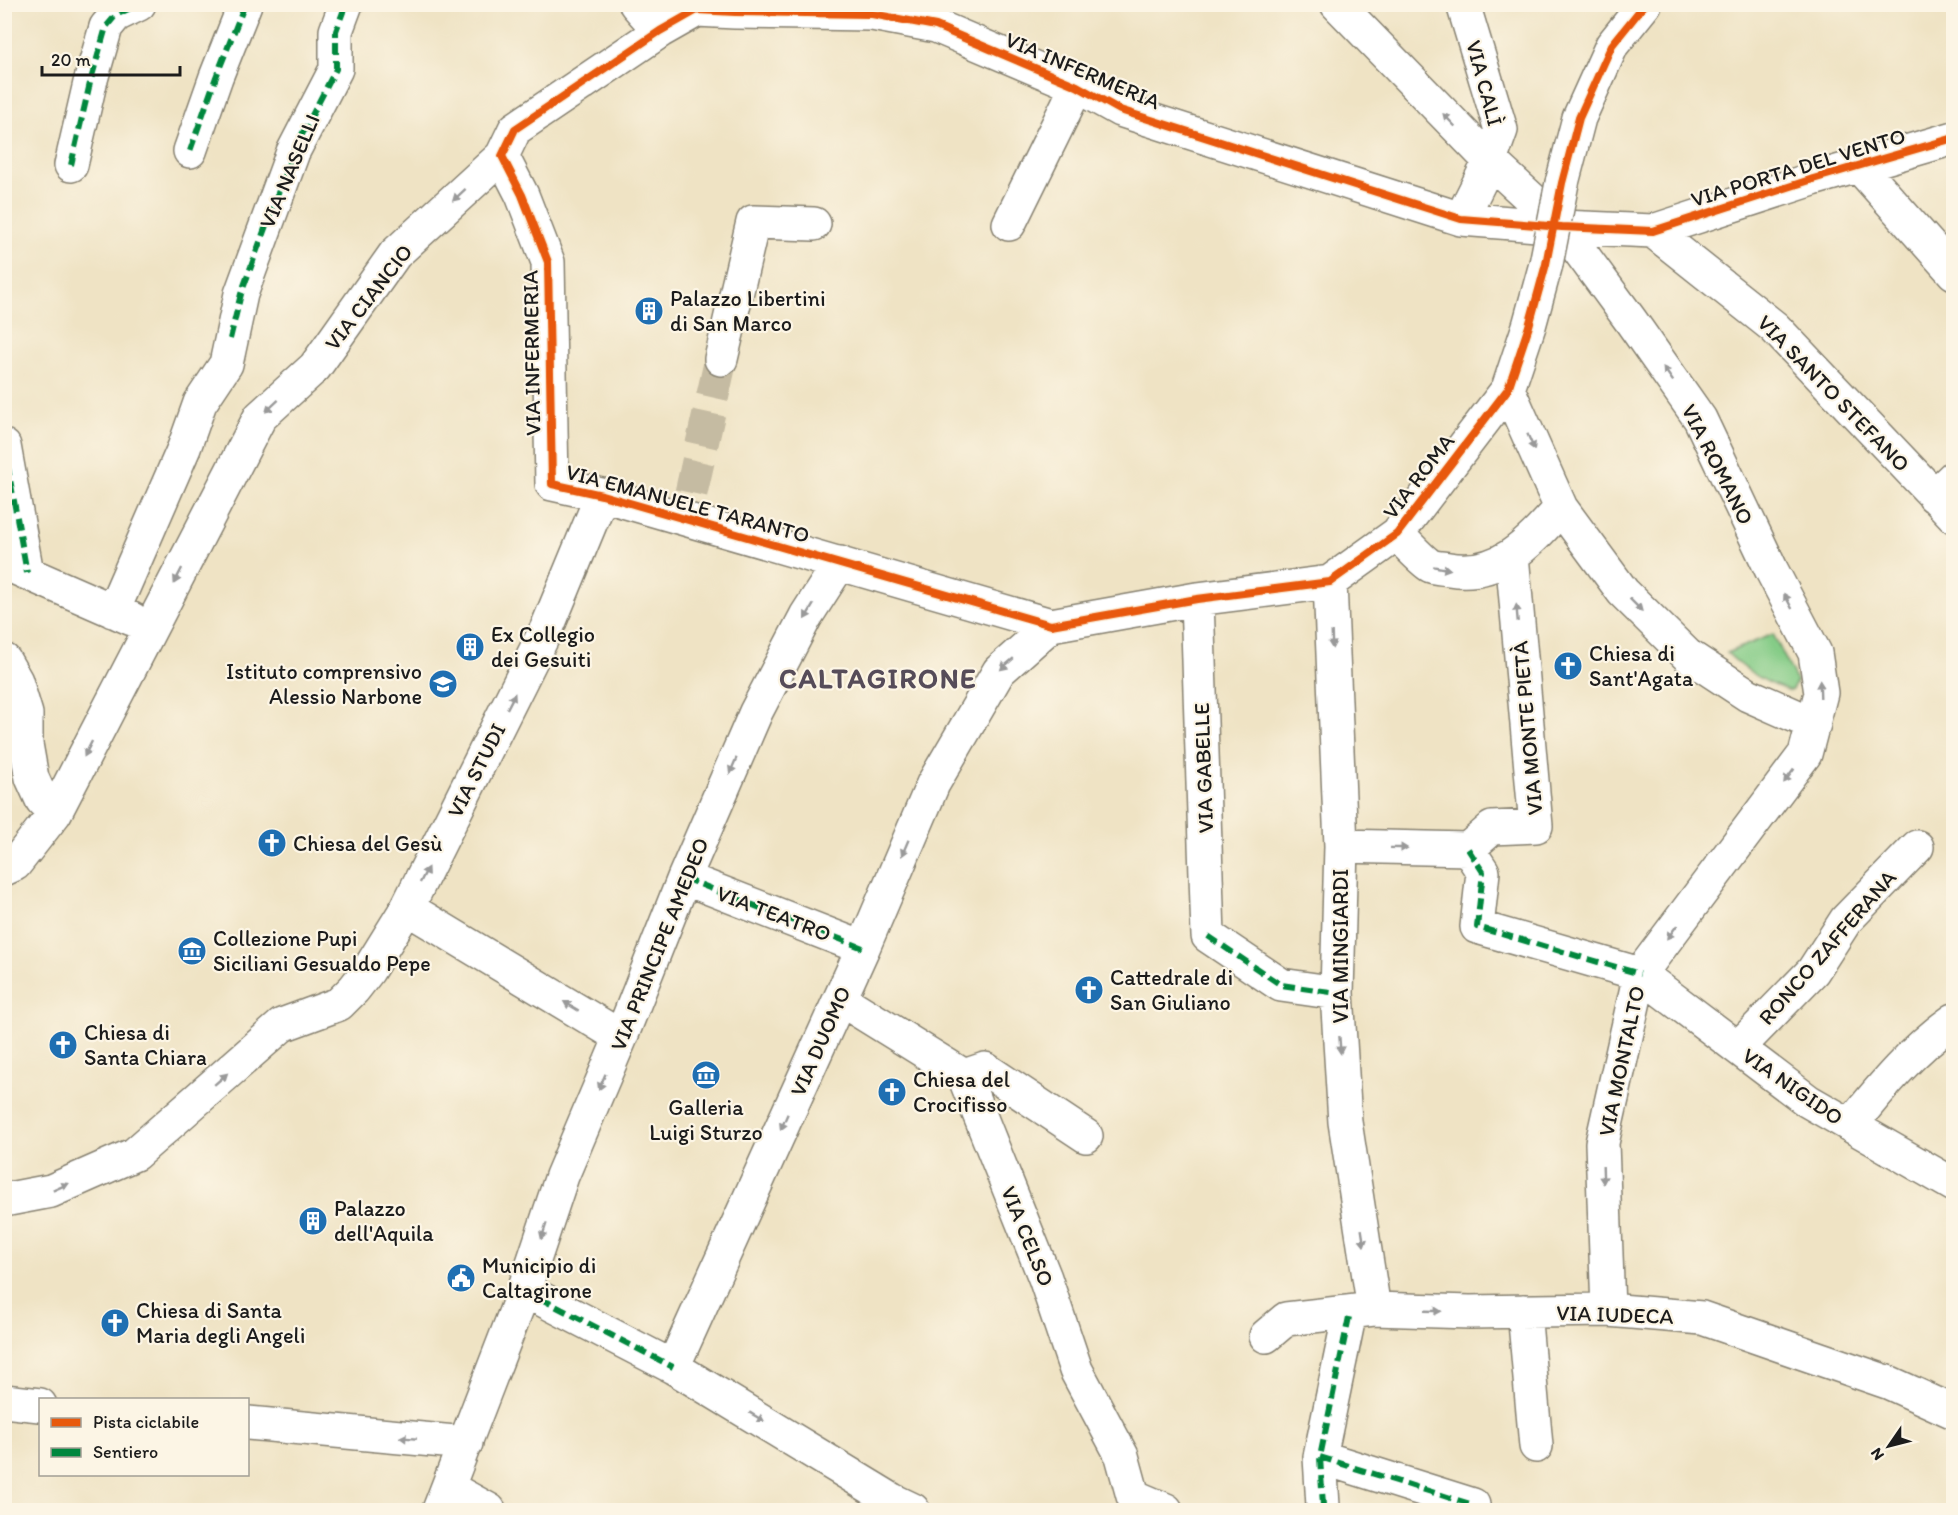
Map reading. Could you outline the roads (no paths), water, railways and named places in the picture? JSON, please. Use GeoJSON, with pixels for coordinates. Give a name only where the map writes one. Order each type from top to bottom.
{"type":"FeatureCollection","features":[{"type":"Feature","properties":{"kind":"street"},"geometry":{"type":"LineString","coordinates":[[71,165],[106,27],[117,15],[139,4]]}},
{"type":"Feature","properties":{"kind":"street"},"geometry":{"type":"LineString","coordinates":[[190,152],[245,4]]}},
{"type":"Feature","properties":{"kind":"street","name":"VIA NASELLI"},"geometry":{"type":"LineString","coordinates":[[113,611],[184,448],[200,403],[226,364],[241,294],[293,152],[336,69],[336,31],[346,4]]}},
{"type":"Feature","properties":{"kind":"street"},"geometry":{"type":"LineString","coordinates":[[636,4],[660,31]]}},
{"type":"Feature","properties":{"kind":"street","name":"VIA ROMANO"},"geometry":{"type":"LineString","coordinates":[[1337,4],[1490,162],[1562,227],[1700,419],[1772,571],[1815,653],[1821,693],[1814,724]]}},
{"type":"Feature","properties":{"kind":"street","name":"VIA CALÌ"},"geometry":{"type":"LineString","coordinates":[[1461,219],[1490,162],[1501,130],[1463,4]]}},
{"type":"Feature","properties":{"kind":"street","name":"VIA ROMA"},"geometry":{"type":"LineString","coordinates":[[1051,626],[1197,599],[1330,582],[1397,534],[1508,388],[1529,326],[1546,264],[1562,183],[1579,118],[1612,45],[1645,5]]}},
{"type":"Feature","properties":{"kind":"street","name":"VIA INFERMERIA"},"geometry":{"type":"LineString","coordinates":[[552,484],[548,262],[522,195],[502,156],[515,129],[660,31],[697,10],[735,12],[875,10],[936,26],[1077,86],[1120,110],[1461,219],[1653,231]]}},
{"type":"Feature","properties":{"kind":"street"},"geometry":{"type":"LineString","coordinates":[[1009,224],[1077,86]]}},
{"type":"Feature","properties":{"kind":"street","name":"VIA PORTA DEL VENTO"},"geometry":{"type":"LineString","coordinates":[[1653,231],[1858,165],[1953,138]]}},
{"type":"Feature","properties":{"kind":"street","name":"VIA CIANCIO"},"geometry":{"type":"LineString","coordinates":[[14,861],[56,813],[260,417],[315,367],[395,255],[502,156]]}},
{"type":"Feature","properties":{"kind":"street"},"geometry":{"type":"LineString","coordinates":[[1858,165],[1953,273]]}},
{"type":"Feature","properties":{"kind":"street"},"geometry":{"type":"LineString","coordinates":[[721,359],[753,222],[814,224]]}},
{"type":"Feature","properties":{"kind":"street","name":"VIA SANTO STEFANO"},"geometry":{"type":"LineString","coordinates":[[1653,231],[1773,327],[1947,496]]}},
{"type":"Feature","properties":{"kind":"street"},"geometry":{"type":"LineString","coordinates":[[1508,388],[1561,508],[1623,592],[1687,655],[1748,695],[1814,724]]}},
{"type":"Feature","properties":{"kind":"street"},"geometry":{"type":"LineString","coordinates":[[8,460],[16,568],[151,628]]}},
{"type":"Feature","properties":{"kind":"street","name":"VIA EMANUELE TARANTO"},"geometry":{"type":"LineString","coordinates":[[552,484],[602,495],[688,506],[827,560],[1051,626]]}},
{"type":"Feature","properties":{"kind":"street","name":"VIA STUDI"},"geometry":{"type":"LineString","coordinates":[[4,1198],[9,1200],[51,1191],[135,1154],[282,1025],[339,1004],[354,989],[368,971],[407,908],[547,628],[602,495]]}},
{"type":"Feature","properties":{"kind":"street"},"geometry":{"type":"LineString","coordinates":[[1397,534],[1430,565],[1463,571],[1494,564],[1512,555],[1530,542],[1561,508]]}},
{"type":"Feature","properties":{"kind":"street","name":"VIA MONTE PIETÀ"},"geometry":{"type":"LineString","coordinates":[[1468,849],[1492,828],[1536,826],[1512,555]]}},
{"type":"Feature","properties":{"kind":"street","name":"VIA PRINCIPE AMEDEO"},"geometry":{"type":"LineString","coordinates":[[444,1499],[524,1290],[562,1176],[621,1037],[684,878],[756,712],[806,616],[827,560]]}},
{"type":"Feature","properties":{"kind":"street","name":"VIA MINGIARDI"},"geometry":{"type":"LineString","coordinates":[[1330,582],[1341,846],[1337,993],[1362,1310]]}},
{"type":"Feature","properties":{"kind":"street","name":"VIA GABELLE"},"geometry":{"type":"LineString","coordinates":[[1197,599],[1209,936],[1281,985],[1337,993]]}},
{"type":"Feature","properties":{"kind":"street","name":"VIA DUOMO"},"geometry":{"type":"LineString","coordinates":[[673,1367],[863,948],[928,794],[999,671],[1051,626]]}},
{"type":"Feature","properties":{"kind":"street"},"geometry":{"type":"LineString","coordinates":[[4,660],[16,681],[26,714],[26,744],[33,778],[42,800],[56,813]]}},
{"type":"Feature","properties":{"kind":"street","name":"VIA MONTALTO"},"geometry":{"type":"LineString","coordinates":[[1608,1310],[1602,1143],[1640,974],[1805,754],[1814,724]]}},
{"type":"Feature","properties":{"kind":"street"},"geometry":{"type":"LineString","coordinates":[[1341,846],[1468,849],[1483,872],[1477,927],[1640,974]]}},
{"type":"Feature","properties":{"kind":"street","name":"RONCO ZAFFERANA"},"geometry":{"type":"LineString","coordinates":[[1738,1048],[1813,971],[1846,920],[1917,847]]}},
{"type":"Feature","properties":{"kind":"street","name":"VIA TEATRO"},"geometry":{"type":"LineString","coordinates":[[684,878],[863,948]]}},
{"type":"Feature","properties":{"kind":"street"},"geometry":{"type":"LineString","coordinates":[[407,908],[621,1037]]}},
{"type":"Feature","properties":{"kind":"street","name":"VIA NIGIDO"},"geometry":{"type":"LineString","coordinates":[[1640,974],[1808,1101],[1953,1185]]}},
{"type":"Feature","properties":{"kind":"street"},"geometry":{"type":"LineString","coordinates":[[840,999],[963,1076],[985,1069],[1086,1136]]}},
{"type":"Feature","properties":{"kind":"street"},"geometry":{"type":"LineString","coordinates":[[1851,1125],[1883,1085],[1953,1020]]}},
{"type":"Feature","properties":{"kind":"street","name":"VIA CELSO"},"geometry":{"type":"LineString","coordinates":[[963,1076],[1046,1278],[1076,1370],[1122,1456],[1133,1496],[1166,1510]]}},
{"type":"Feature","properties":{"kind":"street"},"geometry":{"type":"LineString","coordinates":[[524,1290],[707,1386],[882,1494],[913,1510]]}},
{"type":"Feature","properties":{"kind":"street"},"geometry":{"type":"LineString","coordinates":[[1323,1506],[1320,1457],[1362,1310]]}},
{"type":"Feature","properties":{"kind":"street","name":"VIA IUDECA"},"geometry":{"type":"LineString","coordinates":[[1266,1336],[1286,1319],[1362,1310],[1470,1312],[1608,1310],[1702,1318],[1890,1383],[1953,1412]]}},
{"type":"Feature","properties":{"kind":"street"},"geometry":{"type":"LineString","coordinates":[[1524,1311],[1536,1446]]}},
{"type":"Feature","properties":{"kind":"street"},"geometry":{"type":"LineString","coordinates":[[4,1401],[39,1405]]}},
{"type":"Feature","properties":{"kind":"street"},"geometry":{"type":"LineString","coordinates":[[249,1423],[466,1443]]}},
{"type":"Feature","properties":{"kind":"street"},"geometry":{"type":"LineString","coordinates":[[1320,1457],[1473,1505]]}},
{"type":"Feature","properties":{"kind":"street"},"geometry":{"type":"LineString","coordinates":[[444,1499],[489,1510]]}},
{"type":"Feature","properties":{"kind":"tunnel"},"geometry":{"type":"LineString","coordinates":[[691,493],[721,359]]}},
{"type":"Feature","properties":{"kind":"place","name":"Palazzo Libertini di San Marco"},"geometry":{"type":"Point","coordinates":[649,311]}},
{"type":"Feature","properties":{"kind":"place","name":"Ex Collegio dei Gesuiti"},"geometry":{"type":"Point","coordinates":[470,647]}},
{"type":"Feature","properties":{"kind":"place","name":"Chiesa di Sant'Agata"},"geometry":{"type":"Point","coordinates":[1568,666]}},
{"type":"Feature","properties":{"kind":"place","name":"Istituto comprensivo Alessio Narbone"},"geometry":{"type":"Point","coordinates":[443,684]}},
{"type":"Feature","properties":{"kind":"place","name":"Chiesa del Gesù"},"geometry":{"type":"Point","coordinates":[272,843]}},
{"type":"Feature","properties":{"kind":"place","name":"Collezione Pupi Siciliani Gesualdo Pepe"},"geometry":{"type":"Point","coordinates":[192,951]}},
{"type":"Feature","properties":{"kind":"place","name":"Cattedrale di San Giuliano"},"geometry":{"type":"Point","coordinates":[1089,990]}},
{"type":"Feature","properties":{"kind":"place","name":"Chiesa di Santa Chiara"},"geometry":{"type":"Point","coordinates":[63,1045]}},
{"type":"Feature","properties":{"kind":"place","name":"Galleria Luigi Sturzo"},"geometry":{"type":"Point","coordinates":[706,1075]}},
{"type":"Feature","properties":{"kind":"place","name":"Chiesa del Crocifisso"},"geometry":{"type":"Point","coordinates":[892,1092]}},
{"type":"Feature","properties":{"kind":"place","name":"Palazzo dell'Aquila"},"geometry":{"type":"Point","coordinates":[313,1221]}},
{"type":"Feature","properties":{"kind":"place","name":"Municipio di Caltagirone"},"geometry":{"type":"Point","coordinates":[461,1278]}},
{"type":"Feature","properties":{"kind":"place","name":"Chiesa di Santa Maria degli Angeli"},"geometry":{"type":"Point","coordinates":[115,1323]}},
{"type":"Feature","properties":{"kind":"district","name":"CALTAGIRONE"},"geometry":{"type":"Point","coordinates":[878,678]}}]}
